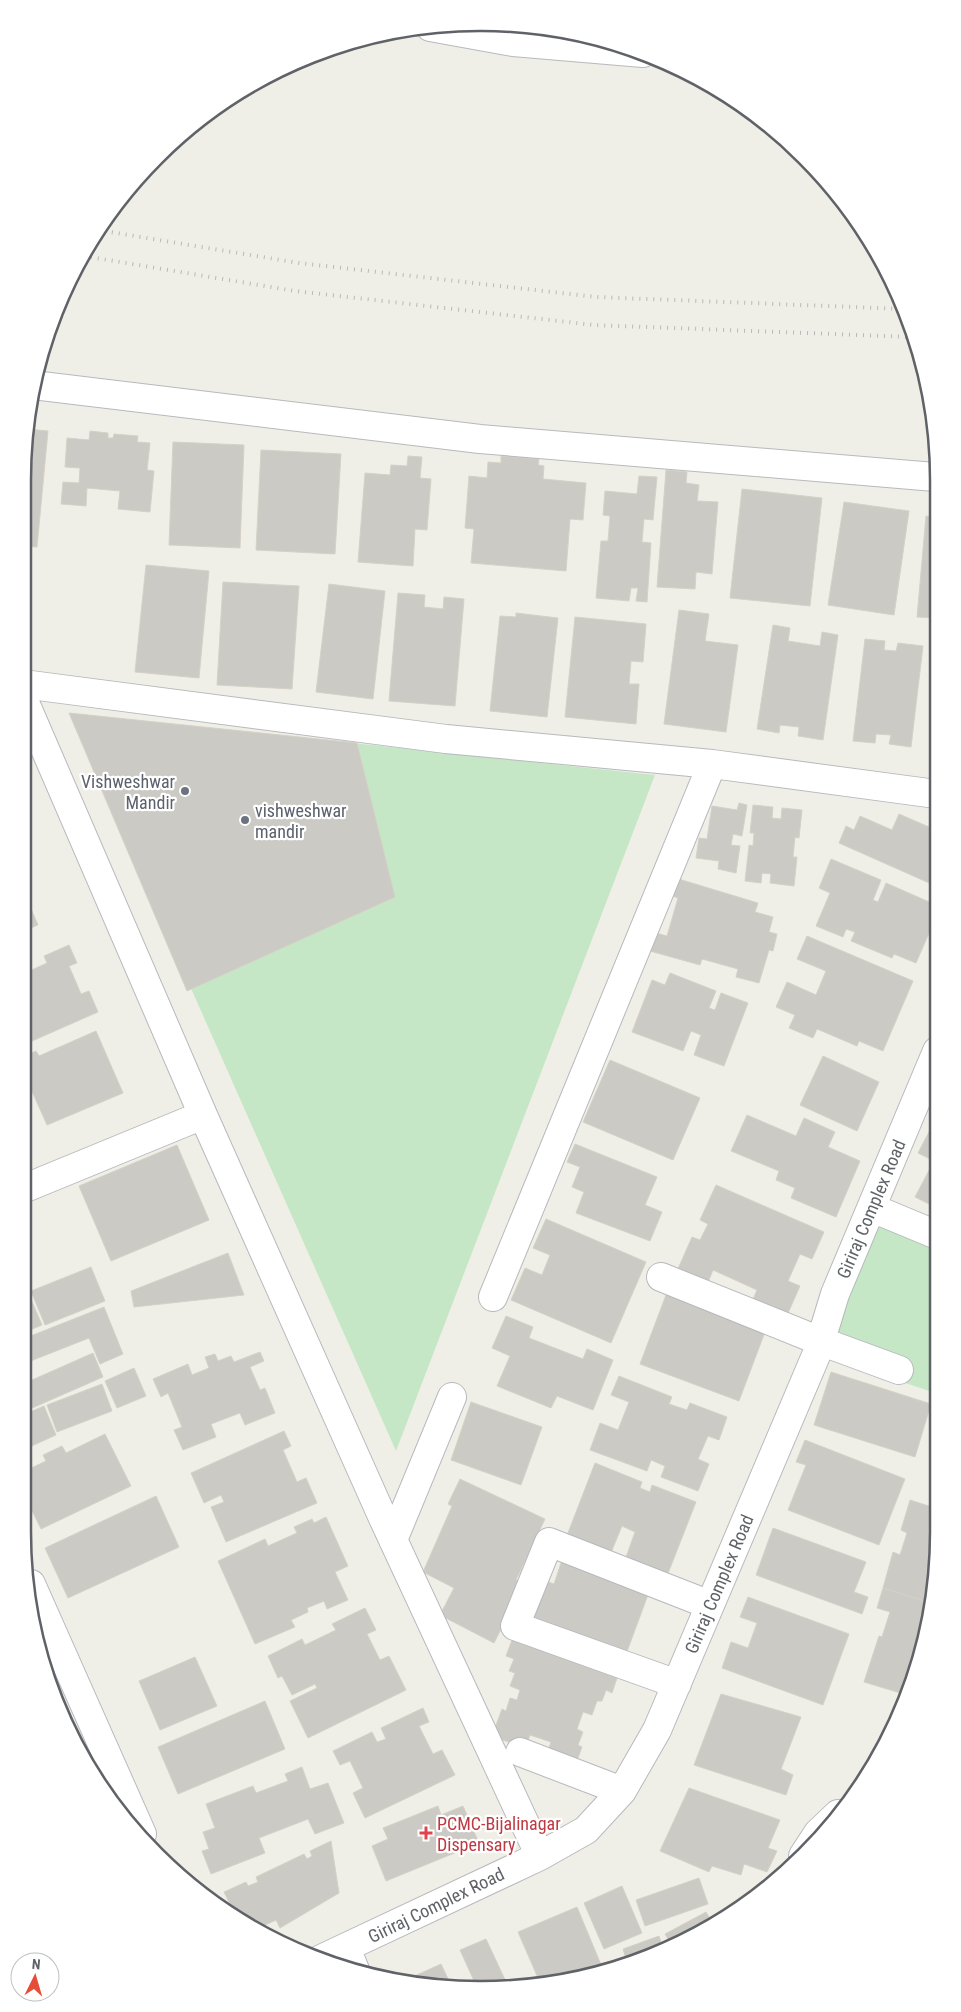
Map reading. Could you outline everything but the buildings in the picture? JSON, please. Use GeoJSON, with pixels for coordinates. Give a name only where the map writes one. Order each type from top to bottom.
{"type":"FeatureCollection","features":[{"type":"Feature","properties":{"kind":"street"},"geometry":{"type":"LineString","coordinates":[[453,32],[513,42],[608,50]]}},
{"type":"Feature","properties":{"kind":"street"},"geometry":{"type":"LineString","coordinates":[[42,386],[480,439],[930,477]]}},
{"type":"Feature","properties":{"kind":"street"},"geometry":{"type":"LineString","coordinates":[[31,685],[446,739],[712,764],[930,793]]}},
{"type":"Feature","properties":{"kind":"street"},"geometry":{"type":"LineString","coordinates":[[31,719],[203,1115],[393,1540],[540,1856]]}},
{"type":"Feature","properties":{"kind":"street"},"geometry":{"type":"LineString","coordinates":[[493,1297],[712,764]]}},
{"type":"Feature","properties":{"kind":"street","name":"Giriraj Complex Road"},"geometry":{"type":"LineString","coordinates":[[350,1959],[586,1830],[622,1791],[658,1730],[814,1362],[835,1294],[930,1068]]}},
{"type":"Feature","properties":{"kind":"street"},"geometry":{"type":"LineString","coordinates":[[31,1185],[203,1115]]}},
{"type":"Feature","properties":{"kind":"street"},"geometry":{"type":"LineString","coordinates":[[872,1208],[930,1232]]}},
{"type":"Feature","properties":{"kind":"street"},"geometry":{"type":"LineString","coordinates":[[661,1278],[899,1370]]}},
{"type":"Feature","properties":{"kind":"street"},"geometry":{"type":"LineString","coordinates":[[393,1540],[452,1397]]}},
{"type":"Feature","properties":{"kind":"street"},"geometry":{"type":"LineString","coordinates":[[677,1684],[515,1626],[549,1542],[710,1605]]}},
{"type":"Feature","properties":{"kind":"street"},"geometry":{"type":"LineString","coordinates":[[36,1595],[135,1818]]}},
{"type":"Feature","properties":{"kind":"street"},"geometry":{"type":"LineString","coordinates":[[520,1752],[622,1791]]}},
{"type":"Feature","properties":{"kind":"green space"},"geometry":{"type":"Polygon","coordinates":[[[69,713],[655,775],[396,1451],[69,713]]]}},
{"type":"Feature","properties":{"kind":"green space"},"geometry":{"type":"Polygon","coordinates":[[[872,1208],[930,1232],[930,1391],[817,1353],[872,1208]]]}},
{"type":"Feature","properties":{"kind":"railway"},"geometry":{"type":"LineString","coordinates":[[107,231],[299,263],[596,297],[896,309]]}},
{"type":"Feature","properties":{"kind":"railway"},"geometry":{"type":"LineString","coordinates":[[90,257],[295,291],[594,325],[906,337]]}},
{"type":"Feature","properties":{"kind":"place","name":"Vishweshwar Mandir"},"geometry":{"type":"Point","coordinates":[185,791]}},
{"type":"Feature","properties":{"kind":"place","name":"vishweshwar mandir"},"geometry":{"type":"Point","coordinates":[245,820]}},
{"type":"Feature","properties":{"kind":"place","name":"PCMC-Bijalinagar Dispensary"},"geometry":{"type":"Point","coordinates":[426,1833]}}]}
